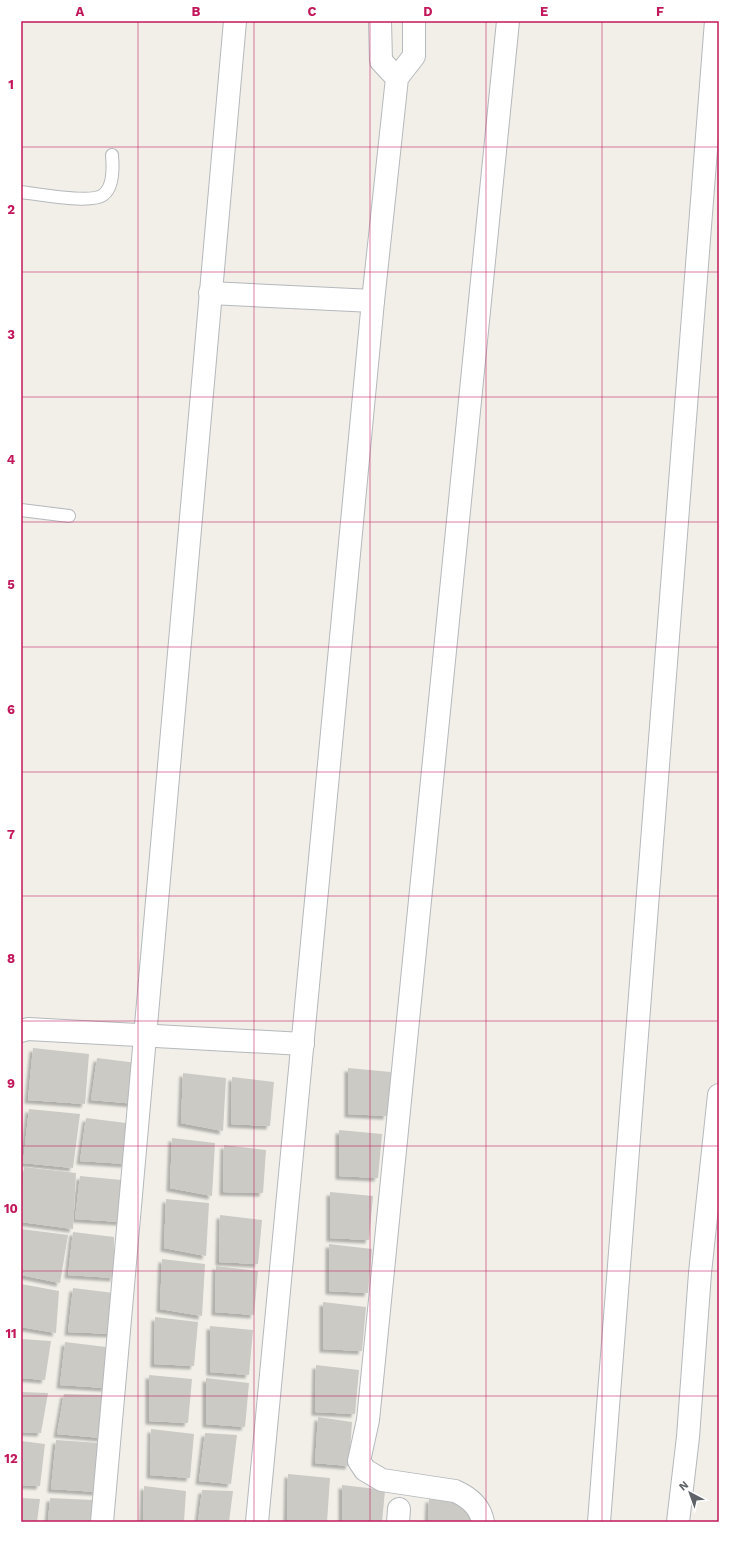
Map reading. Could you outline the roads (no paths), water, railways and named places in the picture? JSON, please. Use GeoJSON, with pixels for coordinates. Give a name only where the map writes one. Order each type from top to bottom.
{"type":"FeatureCollection","features":[{"type":"Feature","properties":{"kind":"street"},"geometry":{"type":"LineString","coordinates":[[102,1522],[235,21]]}},
{"type":"Feature","properties":{"kind":"street"},"geometry":{"type":"LineString","coordinates":[[380,21],[381,61],[397,78]]}},
{"type":"Feature","properties":{"kind":"street"},"geometry":{"type":"LineString","coordinates":[[257,1522],[373,300],[397,78],[414,56],[414,21]]}},
{"type":"Feature","properties":{"kind":"street"},"geometry":{"type":"LineString","coordinates":[[482,1522],[475,1504],[466,1495],[455,1491],[382,1480],[365,1470],[359,1461],[368,1420],[508,21]]}},
{"type":"Feature","properties":{"kind":"street"},"geometry":{"type":"LineString","coordinates":[[599,1522],[716,21]]}},
{"type":"Feature","properties":{"kind":"street"},"geometry":{"type":"LineString","coordinates":[[210,293],[373,300]]}},
{"type":"Feature","properties":{"kind":"street"},"geometry":{"type":"LineString","coordinates":[[21,1030],[28,1028],[303,1044]]}},
{"type":"Feature","properties":{"kind":"street"},"geometry":{"type":"LineString","coordinates":[[678,1522],[688,1437],[700,1274],[719,1095]]}},
{"type":"Feature","properties":{"kind":"lane"},"geometry":{"type":"LineString","coordinates":[[21,192],[88,200],[103,196],[109,186],[113,170],[112,155]]}},
{"type":"Feature","properties":{"kind":"lane"},"geometry":{"type":"LineString","coordinates":[[21,510],[69,516]]}}]}
